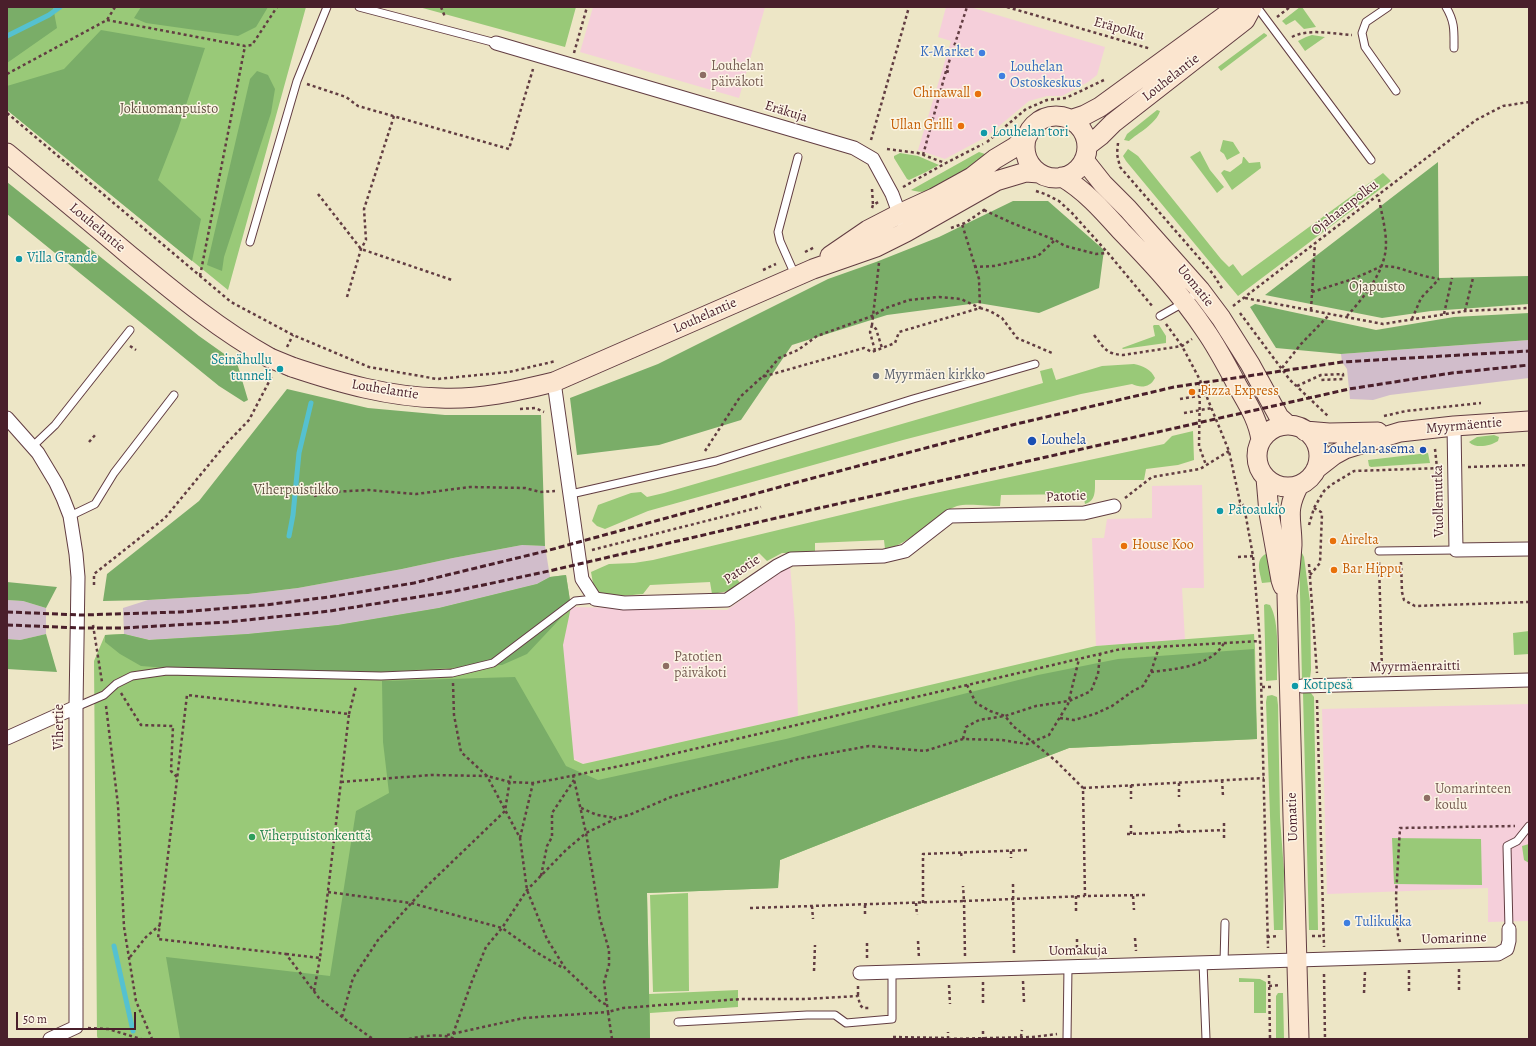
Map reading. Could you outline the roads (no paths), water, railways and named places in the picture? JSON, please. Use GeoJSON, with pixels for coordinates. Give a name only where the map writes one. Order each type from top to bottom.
{"type":"FeatureCollection","features":[{"type":"Feature","properties":{"kind":"main road","name":"Louhelantie"},"geometry":{"type":"LineString","coordinates":[[1070,120],[1085,115],[1100,107],[1233,10],[1241,7]]}},
{"type":"Feature","properties":{"kind":"main road","name":"Louhelantie"},"geometry":{"type":"LineString","coordinates":[[1086,153],[1112,123],[1245,20],[1252,7]]}},
{"type":"Feature","properties":{"kind":"main road"},"geometry":{"type":"LineString","coordinates":[[1061,117],[1070,120],[1083,132],[1086,153],[1076,171],[1062,177],[1049,177],[1039,173],[1030,164],[1027,156],[1025,146],[1028,135],[1034,125],[1043,119],[1061,117]]}},
{"type":"Feature","properties":{"kind":"main road","name":"Louhelantie"},"geometry":{"type":"LineString","coordinates":[[813,269],[834,252],[868,230],[972,178],[995,159],[1015,147],[1028,135]]}},
{"type":"Feature","properties":{"kind":"main road","name":"Louhelantie"},"geometry":{"type":"LineString","coordinates":[[7,153],[169,288],[220,328],[243,342],[272,366],[292,367],[350,386],[376,391],[440,398],[469,398],[512,392],[554,382],[792,268],[813,269],[876,247],[906,232],[996,181],[1026,172],[1039,173]]}},
{"type":"Feature","properties":{"kind":"main road","name":"Uomatie"},"geometry":{"type":"LineString","coordinates":[[1086,153],[1103,184],[1128,209],[1200,290],[1221,318],[1250,364],[1279,417],[1297,428]]}},
{"type":"Feature","properties":{"kind":"main road","name":"Uomatie"},"geometry":{"type":"LineString","coordinates":[[1062,177],[1089,197],[1158,269],[1184,302],[1205,330],[1258,422],[1261,440]]}},
{"type":"Feature","properties":{"kind":"main road","name":"Myyrmäentie"},"geometry":{"type":"LineString","coordinates":[[1297,428],[1329,434],[1400,432],[1454,426],[1529,421]]}},
{"type":"Feature","properties":{"kind":"main road"},"geometry":{"type":"LineString","coordinates":[[1280,426],[1297,428],[1313,438],[1318,447],[1319,460],[1316,469],[1305,482],[1288,487],[1280,486],[1266,478],[1260,470],[1257,460],[1257,450],[1261,440],[1272,429],[1280,426]]}},
{"type":"Feature","properties":{"kind":"main road","name":"Myyrmäentie"},"geometry":{"type":"LineString","coordinates":[[1316,469],[1334,454],[1345,449],[1400,432]]}},
{"type":"Feature","properties":{"kind":"main road","name":"Uomatie"},"geometry":{"type":"LineString","coordinates":[[1266,478],[1271,529],[1281,580],[1287,595]]}},
{"type":"Feature","properties":{"kind":"main road","name":"Uomatie"},"geometry":{"type":"LineString","coordinates":[[1299,485],[1291,502],[1290,513],[1292,545],[1287,595],[1299,1039]]}},
{"type":"Feature","properties":{"kind":"street","name":"Eräkuja"},"geometry":{"type":"LineString","coordinates":[[496,43],[854,148],[874,159],[892,194],[906,232]]}},
{"type":"Feature","properties":{"kind":"street"},"geometry":{"type":"LineString","coordinates":[[554,382],[582,579],[595,599]]}},
{"type":"Feature","properties":{"kind":"street","name":"Vihertie"},"geometry":{"type":"LineString","coordinates":[[7,418],[33,446],[64,498],[70,516],[78,577],[76,707],[76,1027],[50,1039]]}},
{"type":"Feature","properties":{"kind":"street","name":"Vuollemutka"},"geometry":{"type":"LineString","coordinates":[[1454,426],[1456,550],[1529,548]]}},
{"type":"Feature","properties":{"kind":"street","name":"Patotie"},"geometry":{"type":"LineString","coordinates":[[595,599],[624,603],[727,600],[777,566],[791,559],[884,556],[905,551],[950,516],[1084,513],[1114,506]]}},
{"type":"Feature","properties":{"kind":"street","name":"Myyrmäenraitti"},"geometry":{"type":"LineString","coordinates":[[1302,686],[1529,680]]}},
{"type":"Feature","properties":{"kind":"street"},"geometry":{"type":"LineString","coordinates":[[7,738],[76,707]]}},
{"type":"Feature","properties":{"kind":"street","name":"Uomarinne"},"geometry":{"type":"LineString","coordinates":[[1297,961],[1498,954],[1507,949],[1509,929]]}},
{"type":"Feature","properties":{"kind":"street","name":"Uomakuja"},"geometry":{"type":"LineString","coordinates":[[860,973],[1297,961]]}},
{"type":"Feature","properties":{"kind":"lane"},"geometry":{"type":"LineString","coordinates":[[250,242],[297,81],[326,7]]}},
{"type":"Feature","properties":{"kind":"lane"},"geometry":{"type":"LineString","coordinates":[[358,7],[496,43]]}},
{"type":"Feature","properties":{"kind":"lane"},"geometry":{"type":"LineString","coordinates":[[1257,7],[1371,160]]}},
{"type":"Feature","properties":{"kind":"lane"},"geometry":{"type":"LineString","coordinates":[[1388,7],[1366,22],[1363,35],[1365,47],[1396,91]]}},
{"type":"Feature","properties":{"kind":"lane"},"geometry":{"type":"LineString","coordinates":[[1446,7],[1452,17],[1454,25],[1454,48]]}},
{"type":"Feature","properties":{"kind":"lane"},"geometry":{"type":"LineString","coordinates":[[792,268],[780,241],[778,232],[798,157]]}},
{"type":"Feature","properties":{"kind":"lane"},"geometry":{"type":"LineString","coordinates":[[1160,316],[1184,302],[1200,290]]}},
{"type":"Feature","properties":{"kind":"lane"},"geometry":{"type":"LineString","coordinates":[[33,446],[55,425],[130,330]]}},
{"type":"Feature","properties":{"kind":"lane"},"geometry":{"type":"LineString","coordinates":[[571,494],[706,463],[913,399],[1035,364]]}},
{"type":"Feature","properties":{"kind":"lane"},"geometry":{"type":"LineString","coordinates":[[70,516],[95,504],[114,474],[174,395]]}},
{"type":"Feature","properties":{"kind":"lane"},"geometry":{"type":"LineString","coordinates":[[1379,551],[1456,550]]}},
{"type":"Feature","properties":{"kind":"lane"},"geometry":{"type":"LineString","coordinates":[[76,707],[104,695],[116,684],[132,676],[167,671],[358,676],[452,673],[493,662],[575,601],[595,599]]}},
{"type":"Feature","properties":{"kind":"lane","name":"Uomarinne"},"geometry":{"type":"LineString","coordinates":[[1509,929],[1506,846],[1517,841],[1525,826]]}},
{"type":"Feature","properties":{"kind":"lane"},"geometry":{"type":"LineString","coordinates":[[1224,963],[1225,923]]}},
{"type":"Feature","properties":{"kind":"lane"},"geometry":{"type":"LineString","coordinates":[[1204,963],[1206,1039]]}},
{"type":"Feature","properties":{"kind":"lane"},"geometry":{"type":"LineString","coordinates":[[1067,1036],[1068,967]]}},
{"type":"Feature","properties":{"kind":"lane"},"geometry":{"type":"LineString","coordinates":[[678,1022],[808,1015],[835,1015],[846,1022],[892,1019],[892,972]]}},
{"type":"Feature","properties":{"kind":"waterway"},"geometry":{"type":"LineString","coordinates":[[7,36],[49,15],[60,7]]}},
{"type":"Feature","properties":{"kind":"waterway"},"geometry":{"type":"LineString","coordinates":[[289,536],[293,515],[299,453],[311,403]]}},
{"type":"Feature","properties":{"kind":"waterway"},"geometry":{"type":"LineString","coordinates":[[114,946],[133,1031]]}},
{"type":"Feature","properties":{"kind":"railway"},"geometry":{"type":"LineString","coordinates":[[7,612],[82,615],[180,612],[265,605],[329,597],[414,583],[546,551],[1012,425],[1174,387],[1342,362],[1529,351]]}},
{"type":"Feature","properties":{"kind":"railway"},"geometry":{"type":"LineString","coordinates":[[7,625],[123,628],[228,622],[330,611],[455,591],[549,571],[815,509],[1349,389],[1452,373],[1529,365]]}},
{"type":"Feature","properties":{"kind":"place","name":"K-Market"},"geometry":{"type":"Point","coordinates":[982,53]}},
{"type":"Feature","properties":{"kind":"place","name":"Louhelan päiväkoti"},"geometry":{"type":"Point","coordinates":[703,75]}},
{"type":"Feature","properties":{"kind":"place","name":"Louhelan Ostoskeskus"},"geometry":{"type":"Point","coordinates":[1002,76]}},
{"type":"Feature","properties":{"kind":"place","name":"Chinawall"},"geometry":{"type":"Point","coordinates":[978,94]}},
{"type":"Feature","properties":{"kind":"place","name":"Ullan Grilli"},"geometry":{"type":"Point","coordinates":[961,126]}},
{"type":"Feature","properties":{"kind":"place","name":"Louhelan tori"},"geometry":{"type":"Point","coordinates":[984,133]}},
{"type":"Feature","properties":{"kind":"place","name":"Villa Grande"},"geometry":{"type":"Point","coordinates":[19,259]}},
{"type":"Feature","properties":{"kind":"place","name":"Seinähullu tunneli"},"geometry":{"type":"Point","coordinates":[280,369]}},
{"type":"Feature","properties":{"kind":"place","name":"Myyrmäen kirkko"},"geometry":{"type":"Point","coordinates":[876,376]}},
{"type":"Feature","properties":{"kind":"place","name":"Pizza Express"},"geometry":{"type":"Point","coordinates":[1192,392]}},
{"type":"Feature","properties":{"kind":"place","name":"Louhela"},"geometry":{"type":"Point","coordinates":[1032,441]}},
{"type":"Feature","properties":{"kind":"place","name":"Louhelan asema"},"geometry":{"type":"Point","coordinates":[1423,450]}},
{"type":"Feature","properties":{"kind":"place","name":"Patoaukio"},"geometry":{"type":"Point","coordinates":[1220,511]}},
{"type":"Feature","properties":{"kind":"place","name":"Airelta"},"geometry":{"type":"Point","coordinates":[1333,541]}},
{"type":"Feature","properties":{"kind":"place","name":"House Koo"},"geometry":{"type":"Point","coordinates":[1124,546]}},
{"type":"Feature","properties":{"kind":"place","name":"Bar Hippu"},"geometry":{"type":"Point","coordinates":[1334,570]}},
{"type":"Feature","properties":{"kind":"place","name":"Patotien päiväkoti"},"geometry":{"type":"Point","coordinates":[666,666]}},
{"type":"Feature","properties":{"kind":"place","name":"Kotipesä"},"geometry":{"type":"Point","coordinates":[1295,686]}},
{"type":"Feature","properties":{"kind":"place","name":"Uomarinteen koulu"},"geometry":{"type":"Point","coordinates":[1427,798]}},
{"type":"Feature","properties":{"kind":"place","name":"Viherpuistonkenttä"},"geometry":{"type":"Point","coordinates":[252,837]}},
{"type":"Feature","properties":{"kind":"place","name":"Tulikukka"},"geometry":{"type":"Point","coordinates":[1347,923]}},
{"type":"Feature","properties":{"kind":"park label","name":"Jokiuomanpuisto"},"geometry":{"type":"Point","coordinates":[169,110]}},
{"type":"Feature","properties":{"kind":"park label","name":"Ojapuisto"},"geometry":{"type":"Point","coordinates":[1377,288]}},
{"type":"Feature","properties":{"kind":"park label","name":"Viherpuistikko"},"geometry":{"type":"Point","coordinates":[296,491]}}]}
